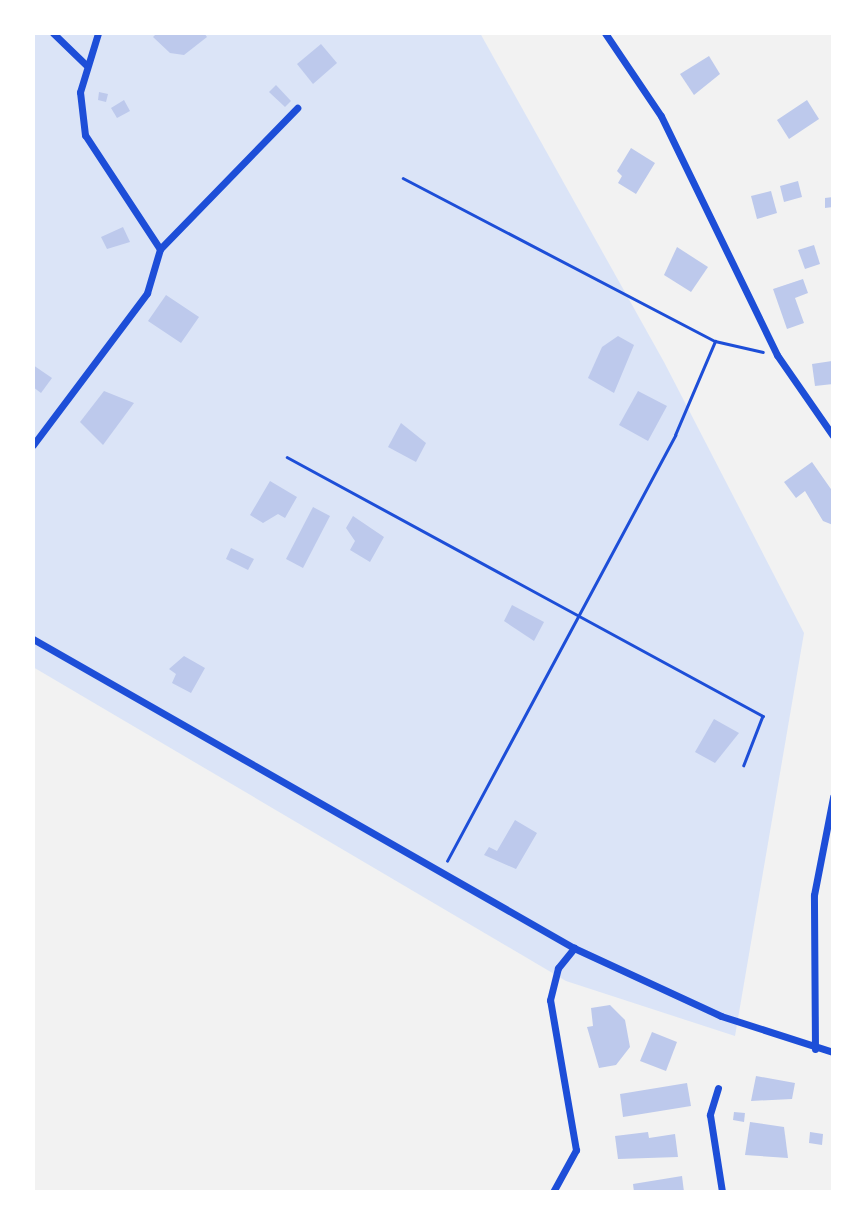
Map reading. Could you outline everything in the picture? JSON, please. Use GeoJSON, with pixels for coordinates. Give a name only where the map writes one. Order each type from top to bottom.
{"type":"FeatureCollection","features":[{"type":"Feature","properties":{"kind":"street"},"geometry":{"type":"LineString","coordinates":[[53,33],[85,64]]}},
{"type":"Feature","properties":{"kind":"street"},"geometry":{"type":"LineString","coordinates":[[98,33],[85,64],[85,135],[160,248]]}},
{"type":"Feature","properties":{"kind":"street"},"geometry":{"type":"LineString","coordinates":[[605,33],[661,116],[777,355],[833,436]]}},
{"type":"Feature","properties":{"kind":"street"},"geometry":{"type":"LineString","coordinates":[[33,445],[147,293],[160,248],[297,108]]}},
{"type":"Feature","properties":{"kind":"street"},"geometry":{"type":"LineString","coordinates":[[33,639],[439,876],[574,948],[721,1016],[815,1049],[833,1052]]}},
{"type":"Feature","properties":{"kind":"street"},"geometry":{"type":"LineString","coordinates":[[815,1049],[814,895],[833,797]]}},
{"type":"Feature","properties":{"kind":"street"},"geometry":{"type":"LineString","coordinates":[[553,1192],[576,1150],[550,1000],[558,968],[574,948]]}},
{"type":"Feature","properties":{"kind":"street"},"geometry":{"type":"LineString","coordinates":[[718,1088],[710,1115],[722,1192]]}},
{"type":"Feature","properties":{"kind":"path"},"geometry":{"type":"LineString","coordinates":[[403,178],[715,341],[777,355]]}},
{"type":"Feature","properties":{"kind":"path"},"geometry":{"type":"LineString","coordinates":[[439,876],[675,435],[715,341]]}},
{"type":"Feature","properties":{"kind":"path"},"geometry":{"type":"LineString","coordinates":[[287,457],[763,716],[744,765]]}},
{"type":"Feature","properties":{"kind":"shaded area"},"geometry":{"type":"Polygon","coordinates":[[[33,33],[480,33],[664,362],[804,633],[735,1036],[566,981],[33,667],[33,33]]]}},
{"type":"Feature","properties":{"kind":"building"},"geometry":{"type":"Polygon","coordinates":[[[157,33],[204,33],[207,37],[184,55],[170,53],[153,37],[157,33]]]}},
{"type":"Feature","properties":{"kind":"building"},"geometry":{"type":"Polygon","coordinates":[[[321,44],[337,63],[313,84],[297,64],[321,44]]]}},
{"type":"Feature","properties":{"kind":"building"},"geometry":{"type":"Polygon","coordinates":[[[709,56],[720,74],[694,95],[680,74],[709,56]]]}},
{"type":"Feature","properties":{"kind":"building"},"geometry":{"type":"Polygon","coordinates":[[[276,85],[291,101],[285,107],[269,92],[276,85]]]}},
{"type":"Feature","properties":{"kind":"building"},"geometry":{"type":"Polygon","coordinates":[[[99,92],[108,94],[106,102],[98,100],[99,92]]]}},
{"type":"Feature","properties":{"kind":"building"},"geometry":{"type":"Polygon","coordinates":[[[124,100],[130,111],[117,118],[111,108],[124,100]]]}},
{"type":"Feature","properties":{"kind":"building"},"geometry":{"type":"Polygon","coordinates":[[[807,100],[819,119],[789,139],[777,120],[807,100]]]}},
{"type":"Feature","properties":{"kind":"building"},"geometry":{"type":"Polygon","coordinates":[[[631,148],[655,163],[636,194],[618,183],[622,176],[617,171],[631,148]]]}},
{"type":"Feature","properties":{"kind":"building"},"geometry":{"type":"Polygon","coordinates":[[[798,181],[802,197],[784,202],[780,186],[798,181]]]}},
{"type":"Feature","properties":{"kind":"building"},"geometry":{"type":"Polygon","coordinates":[[[771,191],[777,213],[757,219],[751,196],[771,191]]]}},
{"type":"Feature","properties":{"kind":"building"},"geometry":{"type":"Polygon","coordinates":[[[833,197],[833,207],[825,208],[825,198],[833,197]]]}},
{"type":"Feature","properties":{"kind":"building"},"geometry":{"type":"Polygon","coordinates":[[[123,227],[130,242],[107,249],[101,237],[123,227]]]}},
{"type":"Feature","properties":{"kind":"building"},"geometry":{"type":"Polygon","coordinates":[[[814,245],[820,264],[805,269],[798,250],[814,245]]]}},
{"type":"Feature","properties":{"kind":"building"},"geometry":{"type":"Polygon","coordinates":[[[677,247],[708,267],[691,292],[664,275],[677,247]]]}},
{"type":"Feature","properties":{"kind":"building"},"geometry":{"type":"Polygon","coordinates":[[[803,279],[808,293],[795,298],[804,323],[787,329],[773,289],[803,279]]]}},
{"type":"Feature","properties":{"kind":"building"},"geometry":{"type":"Polygon","coordinates":[[[166,295],[199,317],[181,343],[148,321],[166,295]]]}},
{"type":"Feature","properties":{"kind":"building"},"geometry":{"type":"Polygon","coordinates":[[[618,336],[634,345],[614,393],[588,378],[602,347],[618,336]]]}},
{"type":"Feature","properties":{"kind":"building"},"geometry":{"type":"Polygon","coordinates":[[[832,361],[833,384],[815,386],[812,364],[832,361]]]}},
{"type":"Feature","properties":{"kind":"building"},"geometry":{"type":"Polygon","coordinates":[[[33,365],[52,378],[41,393],[33,387],[33,365]]]}},
{"type":"Feature","properties":{"kind":"building"},"geometry":{"type":"Polygon","coordinates":[[[104,391],[134,403],[103,445],[80,422],[104,391]]]}},
{"type":"Feature","properties":{"kind":"building"},"geometry":{"type":"Polygon","coordinates":[[[638,391],[667,406],[648,441],[619,425],[638,391]]]}},
{"type":"Feature","properties":{"kind":"building"},"geometry":{"type":"Polygon","coordinates":[[[401,423],[426,443],[416,462],[388,447],[401,423]]]}},
{"type":"Feature","properties":{"kind":"building"},"geometry":{"type":"Polygon","coordinates":[[[812,462],[833,492],[833,525],[823,521],[805,491],[796,498],[784,482],[812,462]]]}},
{"type":"Feature","properties":{"kind":"building"},"geometry":{"type":"Polygon","coordinates":[[[270,481],[297,497],[285,518],[278,514],[263,523],[250,515],[270,481]]]}},
{"type":"Feature","properties":{"kind":"building"},"geometry":{"type":"Polygon","coordinates":[[[313,507],[330,516],[303,568],[286,559],[313,507]]]}},
{"type":"Feature","properties":{"kind":"building"},"geometry":{"type":"Polygon","coordinates":[[[353,516],[384,537],[370,562],[350,550],[355,541],[346,528],[353,516]]]}},
{"type":"Feature","properties":{"kind":"building"},"geometry":{"type":"Polygon","coordinates":[[[231,548],[254,559],[248,570],[226,559],[231,548]]]}},
{"type":"Feature","properties":{"kind":"building"},"geometry":{"type":"Polygon","coordinates":[[[512,605],[544,622],[534,641],[504,621],[512,605]]]}},
{"type":"Feature","properties":{"kind":"building"},"geometry":{"type":"Polygon","coordinates":[[[184,656],[205,668],[191,693],[172,683],[176,674],[169,669],[184,656]]]}},
{"type":"Feature","properties":{"kind":"building"},"geometry":{"type":"Polygon","coordinates":[[[714,719],[739,733],[715,763],[695,752],[714,719]]]}},
{"type":"Feature","properties":{"kind":"building"},"geometry":{"type":"Polygon","coordinates":[[[515,820],[537,833],[516,869],[484,855],[489,847],[497,851],[515,820]]]}},
{"type":"Feature","properties":{"kind":"building"},"geometry":{"type":"Polygon","coordinates":[[[610,1005],[625,1020],[630,1047],[616,1065],[599,1068],[587,1027],[593,1026],[591,1008],[610,1005]]]}},
{"type":"Feature","properties":{"kind":"building"},"geometry":{"type":"Polygon","coordinates":[[[652,1032],[677,1042],[666,1071],[640,1061],[652,1032]]]}},
{"type":"Feature","properties":{"kind":"building"},"geometry":{"type":"Polygon","coordinates":[[[756,1076],[795,1083],[792,1099],[751,1101],[756,1076]]]}},
{"type":"Feature","properties":{"kind":"building"},"geometry":{"type":"Polygon","coordinates":[[[687,1083],[691,1106],[623,1117],[620,1094],[687,1083]]]}},
{"type":"Feature","properties":{"kind":"building"},"geometry":{"type":"Polygon","coordinates":[[[734,1112],[745,1113],[744,1122],[733,1120],[734,1112]]]}},
{"type":"Feature","properties":{"kind":"building"},"geometry":{"type":"Polygon","coordinates":[[[750,1122],[784,1127],[788,1158],[745,1155],[750,1122]]]}},
{"type":"Feature","properties":{"kind":"building"},"geometry":{"type":"Polygon","coordinates":[[[648,1132],[649,1138],[675,1134],[678,1157],[618,1159],[615,1136],[648,1132]]]}},
{"type":"Feature","properties":{"kind":"building"},"geometry":{"type":"Polygon","coordinates":[[[810,1132],[823,1134],[822,1145],[809,1143],[810,1132]]]}},
{"type":"Feature","properties":{"kind":"building"},"geometry":{"type":"Polygon","coordinates":[[[682,1176],[684,1192],[634,1192],[633,1184],[682,1176]]]}}]}
